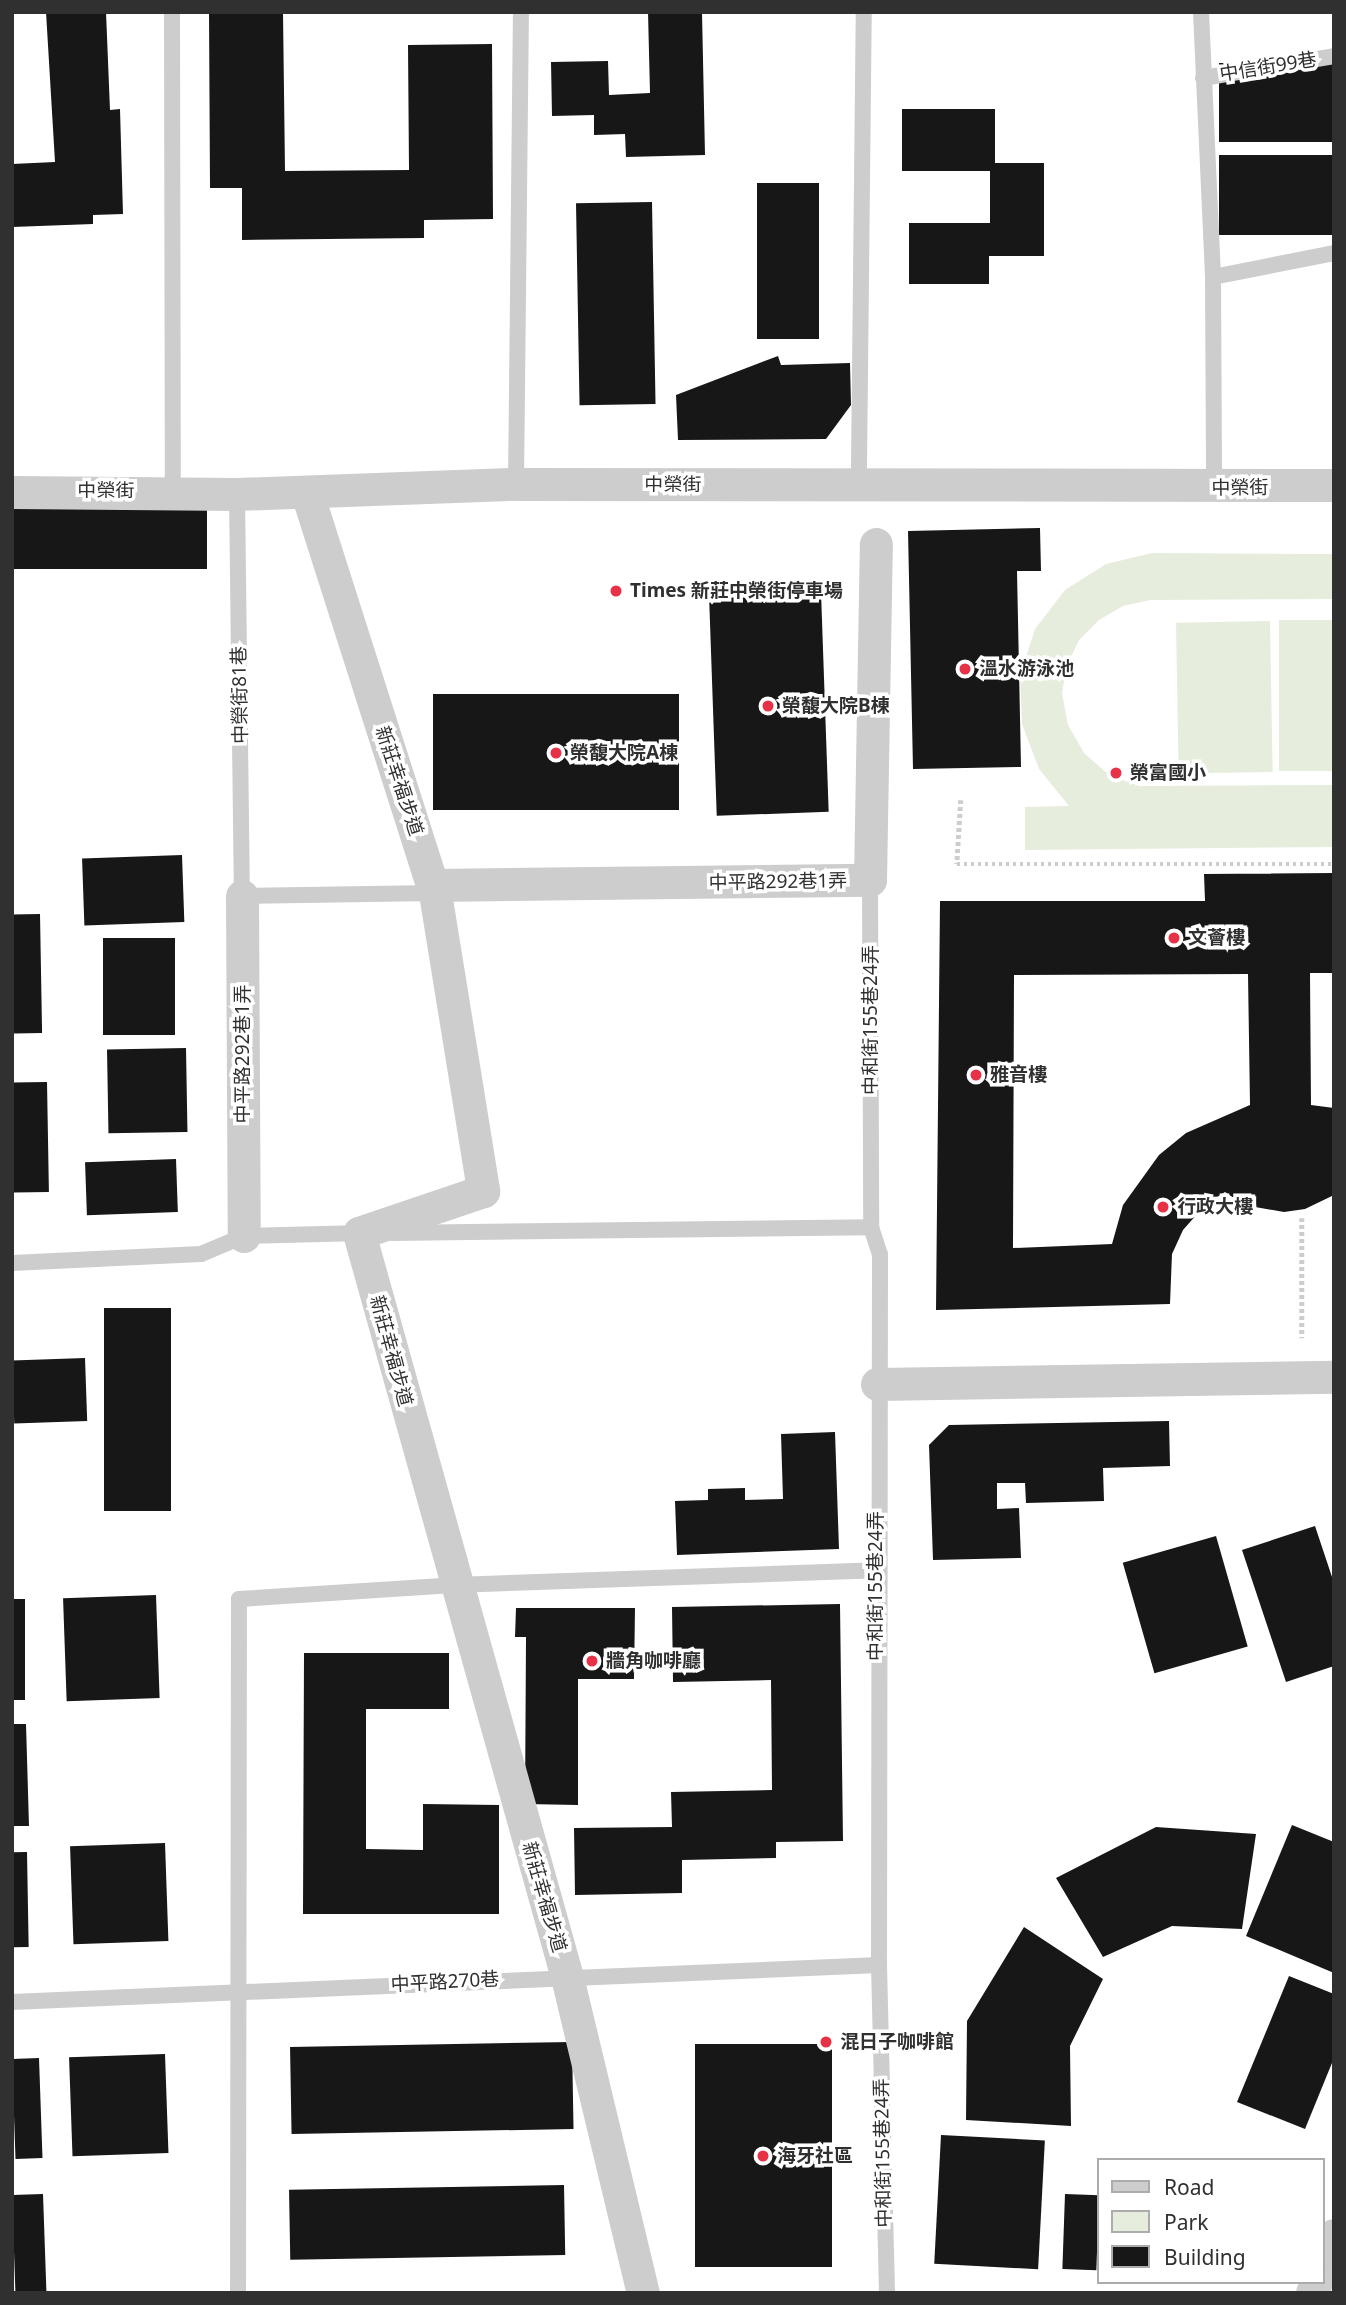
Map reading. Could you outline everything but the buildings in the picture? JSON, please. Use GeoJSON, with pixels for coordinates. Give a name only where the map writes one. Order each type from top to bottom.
{"type":"FeatureCollection","features":[{"type":"Feature","properties":{"kind":"street","name":"中榮街"},"geometry":{"type":"LineString","coordinates":[[12,492],[307,493],[516,484],[1214,488],[1334,485]]}},
{"type":"Feature","properties":{"kind":"street","name":"新莊幸福步道"},"geometry":{"type":"LineString","coordinates":[[307,493],[433,889],[483,1191],[359,1233],[454,1586],[567,1977],[643,2293]]}},
{"type":"Feature","properties":{"kind":"street","name":"中平路292巷1弄"},"geometry":{"type":"LineString","coordinates":[[433,889],[870,880],[876,544]]}},
{"type":"Feature","properties":{"kind":"street","name":"中平路292巷1弄"},"geometry":{"type":"LineString","coordinates":[[242,896],[244,1236]]}},
{"type":"Feature","properties":{"kind":"street"},"geometry":{"type":"LineString","coordinates":[[877,1384],[1334,1377]]}},
{"type":"Feature","properties":{"kind":"street"},"geometry":{"type":"LineString","coordinates":[[1325,2258],[1334,2235]]}},
{"type":"Feature","properties":{"kind":"lane"},"geometry":{"type":"LineString","coordinates":[[172,12],[173,491]]}},
{"type":"Feature","properties":{"kind":"lane"},"geometry":{"type":"LineString","coordinates":[[516,484],[521,12]]}},
{"type":"Feature","properties":{"kind":"lane"},"geometry":{"type":"LineString","coordinates":[[859,467],[864,12]]}},
{"type":"Feature","properties":{"kind":"lane"},"geometry":{"type":"LineString","coordinates":[[1201,12],[1213,277],[1214,488]]}},
{"type":"Feature","properties":{"kind":"lane","name":"中信街99巷"},"geometry":{"type":"LineString","coordinates":[[1203,78],[1334,56]]}},
{"type":"Feature","properties":{"kind":"lane"},"geometry":{"type":"LineString","coordinates":[[1213,277],[1334,253]]}},
{"type":"Feature","properties":{"kind":"lane","name":"中榮街81巷"},"geometry":{"type":"LineString","coordinates":[[237,494],[242,896]]}},
{"type":"Feature","properties":{"kind":"lane","name":"中和街155巷24弄"},"geometry":{"type":"LineString","coordinates":[[870,880],[872,1227],[880,1254],[876,1570],[879,1965],[887,2293]]}},
{"type":"Feature","properties":{"kind":"lane","name":"中平路292巷1弄"},"geometry":{"type":"LineString","coordinates":[[242,896],[433,889]]}},
{"type":"Feature","properties":{"kind":"lane"},"geometry":{"type":"LineString","coordinates":[[12,1263],[201,1254],[244,1236],[872,1227]]}},
{"type":"Feature","properties":{"kind":"lane"},"geometry":{"type":"LineString","coordinates":[[238,2293],[239,1599],[454,1586],[876,1570]]}},
{"type":"Feature","properties":{"kind":"lane","name":"中平路270巷"},"geometry":{"type":"LineString","coordinates":[[12,2002],[879,1965]]}},
{"type":"Feature","properties":{"kind":"path"},"geometry":{"type":"LineString","coordinates":[[961,800],[957,864],[1334,864]]}},
{"type":"Feature","properties":{"kind":"path"},"geometry":{"type":"LineString","coordinates":[[1302,1218],[1302,1338]]}},
{"type":"Feature","properties":{"kind":"green space"},"geometry":{"type":"Polygon","coordinates":[[[1152,553],[1334,554],[1334,599],[1150,600],[1123,606],[1099,620],[1079,640],[1067,665],[1062,693],[1068,725],[1084,753],[1109,775],[1139,786],[1334,785],[1334,847],[1025,850],[1025,807],[1069,806],[1039,769],[1022,724],[1020,675],[1035,629],[1065,590],[1106,564],[1152,553]]]}},
{"type":"Feature","properties":{"kind":"green space"},"geometry":{"type":"Polygon","coordinates":[[[1279,620],[1334,620],[1334,771],[1279,771],[1279,620]]]}},
{"type":"Feature","properties":{"kind":"green space"},"geometry":{"type":"Polygon","coordinates":[[[1270,621],[1273,772],[1179,774],[1176,623],[1270,621]]]}},
{"type":"Feature","properties":{"kind":"place","name":"Times 新莊中榮街停車場"},"geometry":{"type":"Point","coordinates":[616,591]}},
{"type":"Feature","properties":{"kind":"place","name":"溫水游泳池"},"geometry":{"type":"Point","coordinates":[965,669]}},
{"type":"Feature","properties":{"kind":"place","name":"榮馥大院B棟"},"geometry":{"type":"Point","coordinates":[768,706]}},
{"type":"Feature","properties":{"kind":"place","name":"榮馥大院A棟"},"geometry":{"type":"Point","coordinates":[556,753]}},
{"type":"Feature","properties":{"kind":"place","name":"榮富國小"},"geometry":{"type":"Point","coordinates":[1116,773]}},
{"type":"Feature","properties":{"kind":"place","name":"文薈樓"},"geometry":{"type":"Point","coordinates":[1174,938]}},
{"type":"Feature","properties":{"kind":"place","name":"雅音樓"},"geometry":{"type":"Point","coordinates":[976,1075]}},
{"type":"Feature","properties":{"kind":"place","name":"行政大樓"},"geometry":{"type":"Point","coordinates":[1163,1207]}},
{"type":"Feature","properties":{"kind":"place","name":"牆角咖啡廳"},"geometry":{"type":"Point","coordinates":[592,1661]}},
{"type":"Feature","properties":{"kind":"place","name":"混日子咖啡館"},"geometry":{"type":"Point","coordinates":[826,2042]}},
{"type":"Feature","properties":{"kind":"place","name":"海牙社區"},"geometry":{"type":"Point","coordinates":[763,2156]}}]}
